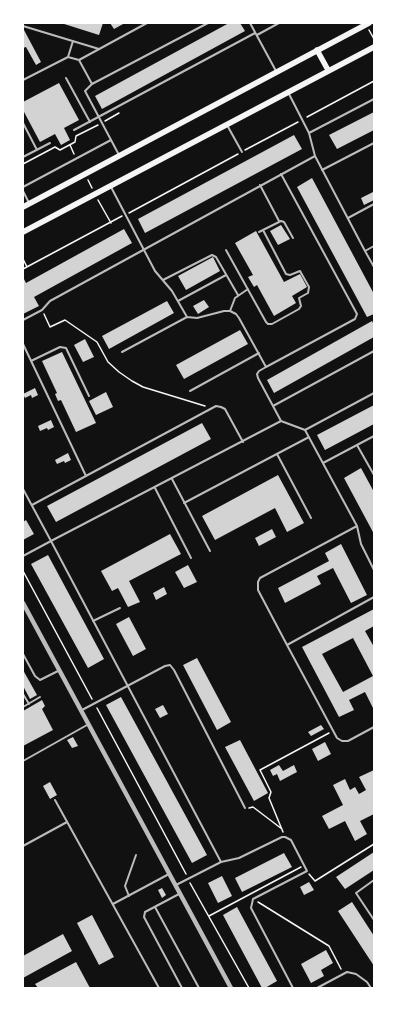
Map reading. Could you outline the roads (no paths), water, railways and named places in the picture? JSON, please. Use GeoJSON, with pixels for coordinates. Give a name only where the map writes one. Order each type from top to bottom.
{"type":"FeatureCollection","features":[{"type":"Feature","properties":{"kind":"main road"},"geometry":{"type":"LineString","coordinates":[[23,207],[368,24]]}},
{"type":"Feature","properties":{"kind":"main road"},"geometry":{"type":"LineString","coordinates":[[23,232],[374,47]]}},
{"type":"Feature","properties":{"kind":"main road"},"geometry":{"type":"LineString","coordinates":[[317,50],[328,70]]}},
{"type":"Feature","properties":{"kind":"street"},"geometry":{"type":"LineString","coordinates":[[23,603],[231,988]]}},
{"type":"Feature","properties":{"kind":"lane"},"geometry":{"type":"LineString","coordinates":[[23,80],[68,57],[79,60],[147,23]]}},
{"type":"Feature","properties":{"kind":"lane"},"geometry":{"type":"LineString","coordinates":[[120,156],[85,91],[92,84],[208,23]]}},
{"type":"Feature","properties":{"kind":"lane"},"geometry":{"type":"LineString","coordinates":[[250,23],[276,72]]}},
{"type":"Feature","properties":{"kind":"lane"},"geometry":{"type":"LineString","coordinates":[[74,130],[279,23]]}},
{"type":"Feature","properties":{"kind":"lane"},"geometry":{"type":"LineString","coordinates":[[23,26],[98,49]]}},
{"type":"Feature","properties":{"kind":"lane"},"geometry":{"type":"LineString","coordinates":[[68,57],[73,41]]}},
{"type":"Feature","properties":{"kind":"lane"},"geometry":{"type":"LineString","coordinates":[[79,60],[92,84]]}},
{"type":"Feature","properties":{"kind":"lane"},"geometry":{"type":"LineString","coordinates":[[66,78],[90,122]]}},
{"type":"Feature","properties":{"kind":"lane"},"geometry":{"type":"LineString","coordinates":[[288,92],[309,133],[315,156],[374,267]]}},
{"type":"Feature","properties":{"kind":"lane"},"geometry":{"type":"LineString","coordinates":[[309,133],[374,98]]}},
{"type":"Feature","properties":{"kind":"lane"},"geometry":{"type":"LineString","coordinates":[[23,123],[37,150]]}},
{"type":"Feature","properties":{"kind":"lane"},"geometry":{"type":"LineString","coordinates":[[226,124],[242,152]]}},
{"type":"Feature","properties":{"kind":"lane"},"geometry":{"type":"LineString","coordinates":[[23,187],[111,140]]}},
{"type":"Feature","properties":{"kind":"lane"},"geometry":{"type":"LineString","coordinates":[[23,157],[50,143]]}},
{"type":"Feature","properties":{"kind":"lane"},"geometry":{"type":"LineString","coordinates":[[322,170],[374,143]]}},
{"type":"Feature","properties":{"kind":"lane"},"geometry":{"type":"LineString","coordinates":[[23,320],[42,310],[50,301],[315,156]]}},
{"type":"Feature","properties":{"kind":"lane"},"geometry":{"type":"LineString","coordinates":[[281,174],[357,314],[355,319],[266,367],[257,374],[281,421],[305,430],[357,526],[361,544],[374,570]]}},
{"type":"Feature","properties":{"kind":"lane"},"geometry":{"type":"LineString","coordinates":[[260,185],[279,221],[284,222],[293,238]]}},
{"type":"Feature","properties":{"kind":"lane"},"geometry":{"type":"LineString","coordinates":[[110,186],[155,271],[172,291],[187,317]]}},
{"type":"Feature","properties":{"kind":"lane"},"geometry":{"type":"LineString","coordinates":[[23,191],[29,204]]}},
{"type":"Feature","properties":{"kind":"lane"},"geometry":{"type":"LineString","coordinates":[[348,218],[374,204]]}},
{"type":"Feature","properties":{"kind":"lane"},"geometry":{"type":"LineString","coordinates":[[259,232],[279,221]]}},
{"type":"Feature","properties":{"kind":"lane"},"geometry":{"type":"LineString","coordinates":[[226,250],[266,322],[270,325],[299,309],[301,306],[299,298],[308,293],[309,287],[300,271],[290,275],[286,274],[263,230]]}},
{"type":"Feature","properties":{"kind":"lane"},"geometry":{"type":"LineString","coordinates":[[365,251],[374,246]]}},
{"type":"Feature","properties":{"kind":"lane"},"geometry":{"type":"LineString","coordinates":[[163,280],[212,255],[216,257],[238,295]]}},
{"type":"Feature","properties":{"kind":"lane"},"geometry":{"type":"LineString","coordinates":[[178,301],[226,275]]}},
{"type":"Feature","properties":{"kind":"lane"},"geometry":{"type":"LineString","coordinates":[[230,311],[233,301],[238,295],[248,289]]}},
{"type":"Feature","properties":{"kind":"lane"},"geometry":{"type":"LineString","coordinates":[[122,352],[187,317],[197,318],[224,311],[230,311],[236,314],[239,318],[266,367]]}},
{"type":"Feature","properties":{"kind":"lane"},"geometry":{"type":"LineString","coordinates":[[23,344],[86,476]]}},
{"type":"Feature","properties":{"kind":"lane"},"geometry":{"type":"LineString","coordinates":[[31,361],[60,347],[66,348],[89,396]]}},
{"type":"Feature","properties":{"kind":"lane"},"geometry":{"type":"LineString","coordinates":[[273,406],[374,351]]}},
{"type":"Feature","properties":{"kind":"lane"},"geometry":{"type":"LineString","coordinates":[[190,391],[259,354]]}},
{"type":"Feature","properties":{"kind":"lane"},"geometry":{"type":"LineString","coordinates":[[305,430],[374,393]]}},
{"type":"Feature","properties":{"kind":"lane"},"geometry":{"type":"LineString","coordinates":[[32,505],[216,406],[221,406],[225,409],[243,442]]}},
{"type":"Feature","properties":{"kind":"lane"},"geometry":{"type":"LineString","coordinates":[[23,556],[281,421]]}},
{"type":"Feature","properties":{"kind":"lane"},"geometry":{"type":"LineString","coordinates":[[323,463],[374,436]]}},
{"type":"Feature","properties":{"kind":"lane"},"geometry":{"type":"LineString","coordinates":[[184,503],[309,437]]}},
{"type":"Feature","properties":{"kind":"lane"},"geometry":{"type":"LineString","coordinates":[[357,445],[374,475]]}},
{"type":"Feature","properties":{"kind":"lane"},"geometry":{"type":"LineString","coordinates":[[277,454],[311,518]]}},
{"type":"Feature","properties":{"kind":"lane"},"geometry":{"type":"LineString","coordinates":[[172,479],[210,550]]}},
{"type":"Feature","properties":{"kind":"lane"},"geometry":{"type":"LineString","coordinates":[[155,488],[191,558]]}},
{"type":"Feature","properties":{"kind":"lane"},"geometry":{"type":"LineString","coordinates":[[23,489],[221,862]]}},
{"type":"Feature","properties":{"kind":"lane"},"geometry":{"type":"LineString","coordinates":[[357,526],[260,578],[258,582],[258,590],[332,732],[337,738],[342,741],[348,741],[374,727]]}},
{"type":"Feature","properties":{"kind":"lane"},"geometry":{"type":"LineString","coordinates":[[287,645],[374,597]]}},
{"type":"Feature","properties":{"kind":"lane"},"geometry":{"type":"LineString","coordinates":[[93,621],[120,608]]}},
{"type":"Feature","properties":{"kind":"lane"},"geometry":{"type":"LineString","coordinates":[[23,654],[35,676],[40,680],[59,670]]}},
{"type":"Feature","properties":{"kind":"lane"},"geometry":{"type":"LineString","coordinates":[[81,710],[164,666],[170,665],[174,670],[245,808]]}},
{"type":"Feature","properties":{"kind":"lane"},"geometry":{"type":"LineString","coordinates":[[23,694],[29,704]]}},
{"type":"Feature","properties":{"kind":"lane"},"geometry":{"type":"LineString","coordinates":[[23,707],[40,698]]}},
{"type":"Feature","properties":{"kind":"lane"},"geometry":{"type":"LineString","coordinates":[[23,761],[88,724]]}},
{"type":"Feature","properties":{"kind":"lane"},"geometry":{"type":"LineString","coordinates":[[55,800],[159,988]]}},
{"type":"Feature","properties":{"kind":"lane"},"geometry":{"type":"LineString","coordinates":[[23,846],[67,822]]}},
{"type":"Feature","properties":{"kind":"lane"},"geometry":{"type":"LineString","coordinates":[[175,886],[221,862],[239,858],[282,837],[291,840],[307,871],[253,899],[251,908],[294,988]]}},
{"type":"Feature","properties":{"kind":"lane"},"geometry":{"type":"LineString","coordinates":[[128,896],[125,886],[136,854]]}},
{"type":"Feature","properties":{"kind":"lane"},"geometry":{"type":"LineString","coordinates":[[113,904],[169,874]]}},
{"type":"Feature","properties":{"kind":"lane"},"geometry":{"type":"LineString","coordinates":[[374,880],[356,893],[374,920]]}},
{"type":"Feature","properties":{"kind":"lane"},"geometry":{"type":"LineString","coordinates":[[179,894],[145,912],[144,919],[182,988]]}},
{"type":"Feature","properties":{"kind":"lane"},"geometry":{"type":"LineString","coordinates":[[155,907],[199,988]]}},
{"type":"Feature","properties":{"kind":"lane"},"geometry":{"type":"LineString","coordinates":[[317,988],[347,972],[356,974],[367,982],[371,988]]}}]}
